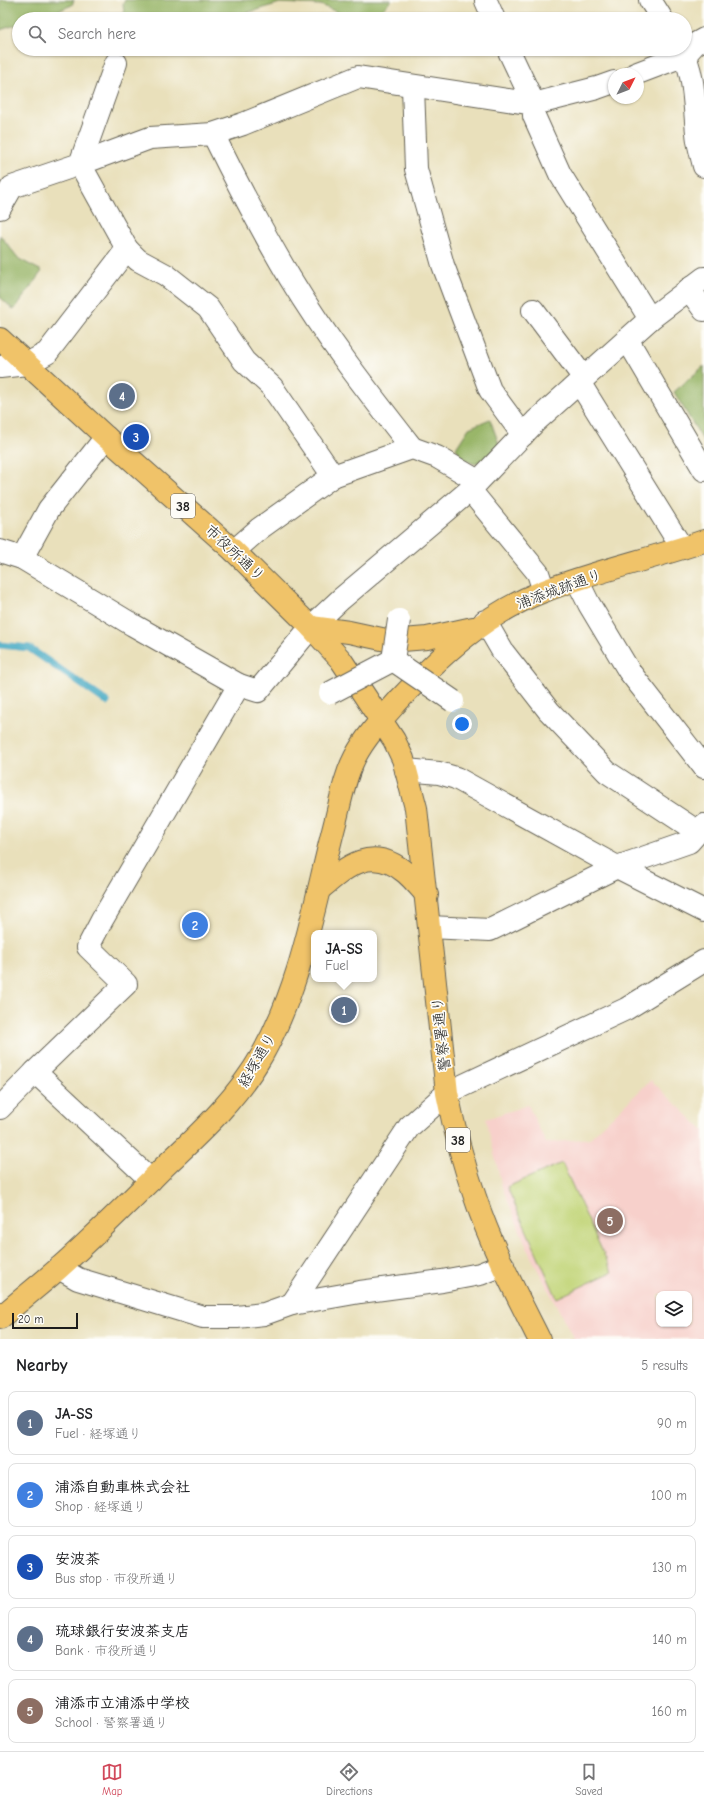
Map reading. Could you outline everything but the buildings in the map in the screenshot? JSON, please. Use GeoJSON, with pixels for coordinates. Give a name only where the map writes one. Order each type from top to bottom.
{"type":"FeatureCollection","features":[{"type":"Feature","properties":{"kind":"main road","name":"市役所通り"},"geometry":{"type":"LineString","coordinates":[[0,339],[234,551],[311,627],[341,660],[381,720]]}},
{"type":"Feature","properties":{"kind":"main road","name":"浦添城跡通り"},"geometry":{"type":"LineString","coordinates":[[381,720],[442,656],[480,624],[517,603],[544,591],[577,580],[704,541]]}},
{"type":"Feature","properties":{"kind":"main road"},"geometry":{"type":"LineString","coordinates":[[311,627],[349,632],[391,641],[427,638],[480,624]]}},
{"type":"Feature","properties":{"kind":"main road","name":"警察署通り"},"geometry":{"type":"LineString","coordinates":[[381,720],[394,740],[406,770],[416,808],[427,895],[447,1093],[455,1132],[475,1197],[503,1265],[536,1338]]}},
{"type":"Feature","properties":{"kind":"main road","name":"経塚通り"},"geometry":{"type":"LineString","coordinates":[[0,1318],[59,1268],[221,1113],[244,1084],[263,1053],[281,1016],[298,972],[350,766],[361,747],[381,720]]}},
{"type":"Feature","properties":{"kind":"main road"},"geometry":{"type":"LineString","coordinates":[[320,889],[345,868],[358,861],[371,858],[385,860],[396,866],[406,873],[427,895]]}},
{"type":"Feature","properties":{"kind":"street"},"geometry":{"type":"LineString","coordinates":[[650,0],[658,12]]}},
{"type":"Feature","properties":{"kind":"street"},"geometry":{"type":"LineString","coordinates":[[692,46],[704,39]]}},
{"type":"Feature","properties":{"kind":"street"},"geometry":{"type":"LineString","coordinates":[[511,56],[534,104],[534,116],[560,174],[650,319]]}},
{"type":"Feature","properties":{"kind":"street"},"geometry":{"type":"LineString","coordinates":[[644,70],[674,56]]}},
{"type":"Feature","properties":{"kind":"street"},"geometry":{"type":"LineString","coordinates":[[684,56],[694,96],[698,141],[704,166]]}},
{"type":"Feature","properties":{"kind":"street"},"geometry":{"type":"LineString","coordinates":[[116,63],[80,164],[127,249],[138,260],[166,275],[208,308],[244,361],[272,387],[333,476]]}},
{"type":"Feature","properties":{"kind":"street"},"geometry":{"type":"LineString","coordinates":[[0,208],[12,187],[150,138],[213,134],[243,124],[358,78],[534,104],[608,84]]}},
{"type":"Feature","properties":{"kind":"street"},"geometry":{"type":"LineString","coordinates":[[413,87],[416,169],[443,265],[490,390],[523,435]]}},
{"type":"Feature","properties":{"kind":"street"},"geometry":{"type":"LineString","coordinates":[[213,134],[247,203],[291,279],[351,370],[412,448],[437,457],[474,485],[538,573],[544,591]]}},
{"type":"Feature","properties":{"kind":"street"},"geometry":{"type":"LineString","coordinates":[[0,367],[27,364],[47,353],[127,249]]}},
{"type":"Feature","properties":{"kind":"street"},"geometry":{"type":"LineString","coordinates":[[0,551],[22,558],[132,625],[240,685],[258,691],[311,627],[341,599],[474,485],[523,435],[650,319],[696,284],[704,310]]}},
{"type":"Feature","properties":{"kind":"street"},"geometry":{"type":"LineString","coordinates":[[533,310],[582,380],[682,548]]}},
{"type":"Feature","properties":{"kind":"street"},"geometry":{"type":"LineString","coordinates":[[627,339],[704,470]]}},
{"type":"Feature","properties":{"kind":"street"},"geometry":{"type":"LineString","coordinates":[[22,558],[49,509],[106,436]]}},
{"type":"Feature","properties":{"kind":"street"},"geometry":{"type":"LineString","coordinates":[[234,551],[259,529],[333,476],[412,448]]}},
{"type":"Feature","properties":{"kind":"street"},"geometry":{"type":"LineString","coordinates":[[577,580],[589,604],[629,671],[704,767]]}},
{"type":"Feature","properties":{"kind":"street"},"geometry":{"type":"LineString","coordinates":[[393,660],[399,620]]}},
{"type":"Feature","properties":{"kind":"street"},"geometry":{"type":"LineString","coordinates":[[430,927],[490,930],[617,866],[689,842],[701,828],[607,772],[549,711],[480,624]]}},
{"type":"Feature","properties":{"kind":"street"},"geometry":{"type":"LineString","coordinates":[[330,693],[393,660]]}},
{"type":"Feature","properties":{"kind":"street"},"geometry":{"type":"LineString","coordinates":[[393,660],[453,701]]}},
{"type":"Feature","properties":{"kind":"street"},"geometry":{"type":"LineString","coordinates":[[0,1108],[126,984],[88,947],[106,913],[240,685]]}},
{"type":"Feature","properties":{"kind":"street"},"geometry":{"type":"LineString","coordinates":[[406,770],[439,773],[456,778],[617,866],[704,911]]}},
{"type":"Feature","properties":{"kind":"street"},"geometry":{"type":"LineString","coordinates":[[292,1304],[409,1127],[447,1093],[626,1009],[704,961]]}},
{"type":"Feature","properties":{"kind":"street"},"geometry":{"type":"LineString","coordinates":[[35,1072],[151,1180]]}},
{"type":"Feature","properties":{"kind":"street"},"geometry":{"type":"LineString","coordinates":[[59,1268],[78,1278],[203,1317],[237,1317],[264,1314],[292,1304],[480,1274],[503,1265]]}},
{"type":"Feature","properties":{"kind":"shaded area"},"geometry":{"type":"Polygon","coordinates":[[[651,1080],[704,1131],[704,1339],[574,1339],[530,1255],[502,1187],[486,1119],[528,1105],[546,1143],[590,1138],[651,1080]]]}},
{"type":"Feature","properties":{"kind":"green space"},"geometry":{"type":"Polygon","coordinates":[[[0,0],[74,0],[72,5],[56,12],[12,12],[12,26],[0,30],[0,0]]]}},
{"type":"Feature","properties":{"kind":"green space"},"geometry":{"type":"Polygon","coordinates":[[[125,0],[392,0],[382,12],[337,12],[321,5],[280,3],[250,12],[124,12],[123,5],[125,0]]]}},
{"type":"Feature","properties":{"kind":"green space"},"geometry":{"type":"Polygon","coordinates":[[[0,235],[19,259],[42,271],[14,310],[0,297],[0,235]]]}},
{"type":"Feature","properties":{"kind":"green space"},"geometry":{"type":"Polygon","coordinates":[[[704,366],[704,442],[674,392],[704,366]]]}},
{"type":"Feature","properties":{"kind":"green space"},"geometry":{"type":"Polygon","coordinates":[[[490,419],[499,444],[486,462],[482,460],[475,464],[462,459],[456,448],[469,428],[490,419]]]}},
{"type":"Feature","properties":{"kind":"green space"},"geometry":{"type":"Polygon","coordinates":[[[562,1163],[612,1272],[557,1298],[507,1187],[562,1163]]]}},
{"type":"Feature","properties":{"kind":"waterway"},"geometry":{"type":"LineString","coordinates":[[0,645],[29,648],[107,702]]}},
{"type":"Feature","properties":{"kind":"place","name":"琉球銀行安波茶支店"},"geometry":{"type":"Point","coordinates":[122,396]}},
{"type":"Feature","properties":{"kind":"place","name":"安波茶"},"geometry":{"type":"Point","coordinates":[136,437]}},
{"type":"Feature","properties":{"kind":"place","name":"浦添自動車株式会社"},"geometry":{"type":"Point","coordinates":[195,925]}},
{"type":"Feature","properties":{"kind":"place","name":"JA-SS"},"geometry":{"type":"Point","coordinates":[344,1010]}},
{"type":"Feature","properties":{"kind":"place","name":"浦添市立浦添中学校"},"geometry":{"type":"Point","coordinates":[610,1221]}}]}
